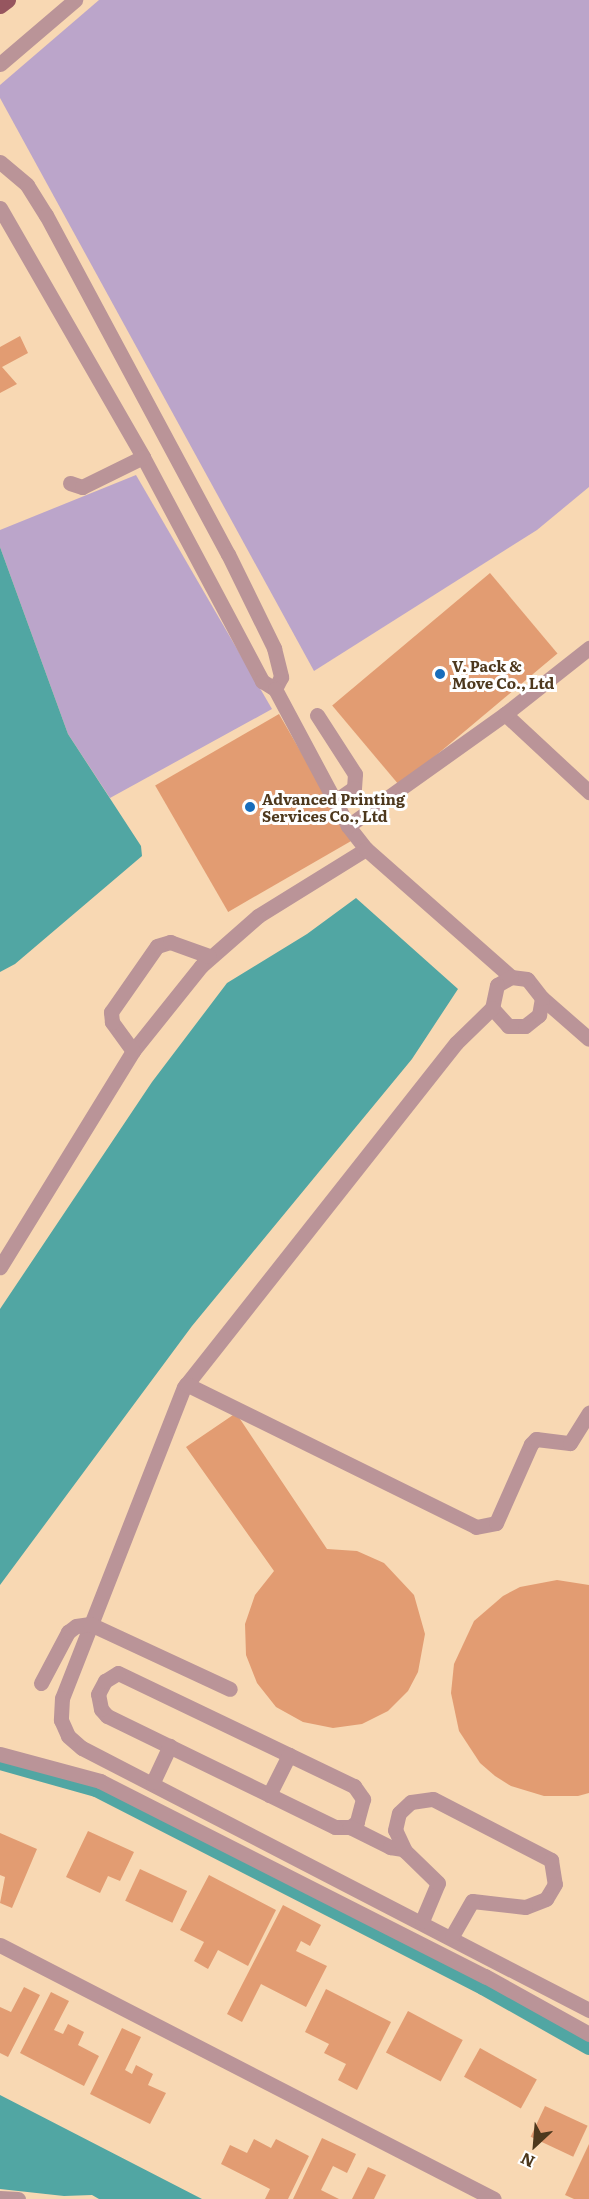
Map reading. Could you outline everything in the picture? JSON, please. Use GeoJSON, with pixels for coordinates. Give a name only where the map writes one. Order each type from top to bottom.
{"type":"FeatureCollection","features":[{"type":"Feature","properties":{"kind":"main road"},"geometry":{"type":"LineString","coordinates":[[0,6],[8,0]]}},
{"type":"Feature","properties":{"kind":"street"},"geometry":{"type":"LineString","coordinates":[[0,64],[75,0]]}},
{"type":"Feature","properties":{"kind":"street"},"geometry":{"type":"LineString","coordinates":[[0,162],[27,185],[46,214],[228,554],[274,648],[280,677],[274,689]]}},
{"type":"Feature","properties":{"kind":"street"},"geometry":{"type":"LineString","coordinates":[[0,208],[143,456],[262,681],[274,689],[348,826],[366,849],[511,976],[534,983],[542,998],[589,1039]]}},
{"type":"Feature","properties":{"kind":"street"},"geometry":{"type":"LineString","coordinates":[[70,483],[82,488],[143,456]]}},
{"type":"Feature","properties":{"kind":"street"},"geometry":{"type":"LineString","coordinates":[[348,826],[505,714],[589,648]]}},
{"type":"Feature","properties":{"kind":"street"},"geometry":{"type":"LineString","coordinates":[[505,714],[589,792]]}},
{"type":"Feature","properties":{"kind":"street"},"geometry":{"type":"LineString","coordinates":[[317,715],[355,774],[354,788],[334,802]]}},
{"type":"Feature","properties":{"kind":"street"},"geometry":{"type":"LineString","coordinates":[[0,1267],[133,1051],[209,956],[258,916],[366,849]]}},
{"type":"Feature","properties":{"kind":"street"},"geometry":{"type":"LineString","coordinates":[[133,1051],[112,1022],[111,1012],[157,946],[170,942],[209,956]]}},
{"type":"Feature","properties":{"kind":"street"},"geometry":{"type":"LineString","coordinates":[[511,976],[493,992],[492,1008],[456,1043],[186,1384],[62,1698],[64,1728],[82,1748],[153,1782],[452,1936],[589,2010]]}},
{"type":"Feature","properties":{"kind":"street"},"geometry":{"type":"LineString","coordinates":[[492,1008],[508,1026],[525,1026],[539,1015],[542,998]]}},
{"type":"Feature","properties":{"kind":"street"},"geometry":{"type":"LineString","coordinates":[[186,1384],[476,1527],[496,1523],[531,1444],[536,1439],[570,1443],[589,1413]]}},
{"type":"Feature","properties":{"kind":"street"},"geometry":{"type":"LineString","coordinates":[[41,1683],[68,1632],[76,1626],[90,1624],[230,1689]]}},
{"type":"Feature","properties":{"kind":"street"},"geometry":{"type":"LineString","coordinates":[[350,1827],[361,1814],[360,1792],[125,1674],[118,1673],[105,1681],[98,1694],[101,1709],[170,1746],[335,1827],[350,1827],[390,1847],[403,1849]]}},
{"type":"Feature","properties":{"kind":"street"},"geometry":{"type":"LineString","coordinates":[[153,1782],[170,1746]]}},
{"type":"Feature","properties":{"kind":"street"},"geometry":{"type":"LineString","coordinates":[[0,1754],[100,1781],[485,1976],[589,2034]]}},
{"type":"Feature","properties":{"kind":"street"},"geometry":{"type":"LineString","coordinates":[[269,1795],[290,1755]]}},
{"type":"Feature","properties":{"kind":"street"},"geometry":{"type":"LineString","coordinates":[[422,1921],[438,1883],[403,1849],[395,1830],[399,1813],[411,1802],[429,1798],[551,1860],[555,1880],[546,1899],[525,1907],[472,1901],[452,1936]]}},
{"type":"Feature","properties":{"kind":"street"},"geometry":{"type":"LineString","coordinates":[[0,1944],[494,2199]]}},
{"type":"Feature","properties":{"kind":"street"},"geometry":{"type":"LineString","coordinates":[[0,2198],[18,2199]]}},
{"type":"Feature","properties":{"kind":"shaded area"},"geometry":{"type":"Polygon","coordinates":[[[99,0],[589,0],[589,487],[537,530],[314,671],[0,98],[0,85],[99,0]]]}},
{"type":"Feature","properties":{"kind":"shaded area"},"geometry":{"type":"Polygon","coordinates":[[[136,475],[272,709],[110,798],[68,734],[0,547],[0,530],[136,475]]]}},
{"type":"Feature","properties":{"kind":"water"},"geometry":{"type":"Polygon","coordinates":[[[0,547],[68,734],[141,846],[142,856],[15,964],[0,972],[0,547]]]}},
{"type":"Feature","properties":{"kind":"water"},"geometry":{"type":"Polygon","coordinates":[[[356,898],[458,989],[412,1059],[192,1326],[0,1585],[0,1309],[152,1082],[227,983],[307,934],[356,898]]]}},
{"type":"Feature","properties":{"kind":"water"},"geometry":{"type":"Polygon","coordinates":[[[0,2095],[202,2199],[99,2199],[92,2195],[64,2196],[0,2189],[0,2095]]]}},
{"type":"Feature","properties":{"kind":"building"},"geometry":{"type":"Polygon","coordinates":[[[20,336],[28,353],[2,367],[17,384],[0,393],[0,347],[20,336]]]}},
{"type":"Feature","properties":{"kind":"building","name":"V. Pack & Move Co., Ltd"},"geometry":{"type":"Polygon","coordinates":[[[490,573],[557,653],[400,786],[332,705],[490,573]]]}},
{"type":"Feature","properties":{"kind":"building","name":"Advanced Printing Services Co., Ltd"},"geometry":{"type":"Polygon","coordinates":[[[279,714],[352,840],[228,912],[155,786],[279,714]]]}},
{"type":"Feature","properties":{"kind":"building"},"geometry":{"type":"Polygon","coordinates":[[[236,1413],[327,1549],[357,1551],[384,1563],[414,1595],[425,1634],[418,1672],[408,1691],[388,1711],[362,1724],[333,1728],[303,1722],[276,1707],[257,1683],[246,1655],[245,1624],[255,1595],[274,1571],[186,1447],[236,1413]]]}},
{"type":"Feature","properties":{"kind":"building"},"geometry":{"type":"Polygon","coordinates":[[[557,1580],[589,1585],[589,1793],[578,1796],[544,1796],[511,1786],[495,1776],[480,1763],[459,1731],[451,1693],[454,1664],[474,1621],[503,1596],[520,1587],[557,1580]]]}},
{"type":"Feature","properties":{"kind":"building"},"geometry":{"type":"Polygon","coordinates":[[[88,1831],[134,1852],[120,1881],[108,1876],[100,1893],[66,1877],[88,1831]]]}},
{"type":"Feature","properties":{"kind":"building"},"geometry":{"type":"Polygon","coordinates":[[[0,1833],[37,1849],[12,1908],[0,1903],[5,1877],[0,1875],[0,1833]]]}},
{"type":"Feature","properties":{"kind":"building"},"geometry":{"type":"Polygon","coordinates":[[[140,1869],[187,1891],[172,1923],[125,1901],[140,1869]]]}},
{"type":"Feature","properties":{"kind":"building"},"geometry":{"type":"Polygon","coordinates":[[[209,1875],[276,1910],[248,1966],[218,1950],[208,1969],[194,1961],[204,1942],[180,1930],[209,1875]]]}},
{"type":"Feature","properties":{"kind":"building"},"geometry":{"type":"Polygon","coordinates":[[[283,1905],[321,1925],[310,1946],[301,1941],[296,1951],[327,1966],[306,2007],[261,1984],[242,2022],[227,2014],[283,1905]]]}},
{"type":"Feature","properties":{"kind":"building"},"geometry":{"type":"Polygon","coordinates":[[[24,1987],[40,1995],[8,2057],[0,2053],[0,2007],[11,2012],[24,1987]]]}},
{"type":"Feature","properties":{"kind":"building"},"geometry":{"type":"Polygon","coordinates":[[[326,1989],[391,2022],[357,2090],[338,2080],[346,2064],[324,2053],[329,2044],[305,2032],[326,1989]]]}},
{"type":"Feature","properties":{"kind":"building"},"geometry":{"type":"Polygon","coordinates":[[[51,1992],[69,2001],[54,2030],[63,2034],[68,2024],[84,2032],[78,2045],[99,2056],[84,2086],[20,2053],[51,1992]]]}},
{"type":"Feature","properties":{"kind":"building"},"geometry":{"type":"Polygon","coordinates":[[[408,2011],[463,2040],[441,2082],[386,2052],[408,2011]]]}},
{"type":"Feature","properties":{"kind":"building"},"geometry":{"type":"Polygon","coordinates":[[[122,2028],[141,2037],[125,2070],[132,2074],[136,2065],[153,2074],[148,2085],[166,2093],[150,2124],[90,2094],[122,2028]]]}},
{"type":"Feature","properties":{"kind":"building"},"geometry":{"type":"Polygon","coordinates":[[[480,2048],[537,2080],[521,2108],[464,2077],[480,2048]]]}},
{"type":"Feature","properties":{"kind":"building"},"geometry":{"type":"Polygon","coordinates":[[[545,2106],[588,2126],[573,2157],[531,2137],[545,2106]]]}},
{"type":"Feature","properties":{"kind":"building"},"geometry":{"type":"Polygon","coordinates":[[[322,2138],[356,2154],[347,2173],[333,2166],[321,2190],[339,2199],[293,2199],[322,2138]]]}},
{"type":"Feature","properties":{"kind":"building"},"geometry":{"type":"Polygon","coordinates":[[[254,2139],[271,2148],[276,2139],[309,2156],[288,2199],[265,2199],[270,2189],[221,2164],[230,2145],[247,2153],[254,2139]]]}},
{"type":"Feature","properties":{"kind":"building"},"geometry":{"type":"Polygon","coordinates":[[[589,2144],[589,2199],[574,2199],[565,2195],[589,2144]]]}},
{"type":"Feature","properties":{"kind":"building"},"geometry":{"type":"Polygon","coordinates":[[[368,2167],[386,2175],[374,2199],[352,2199],[368,2167]]]}},
{"type":"Feature","properties":{"kind":"waterway"},"geometry":{"type":"LineString","coordinates":[[0,1762],[96,1789],[483,1987],[589,2047]]}},
{"type":"Feature","properties":{"kind":"place","name":"V. Pack & Move Co., Ltd"},"geometry":{"type":"Point","coordinates":[440,674]}},
{"type":"Feature","properties":{"kind":"place","name":"Advanced Printing Services Co., Ltd"},"geometry":{"type":"Point","coordinates":[250,807]}}]}
